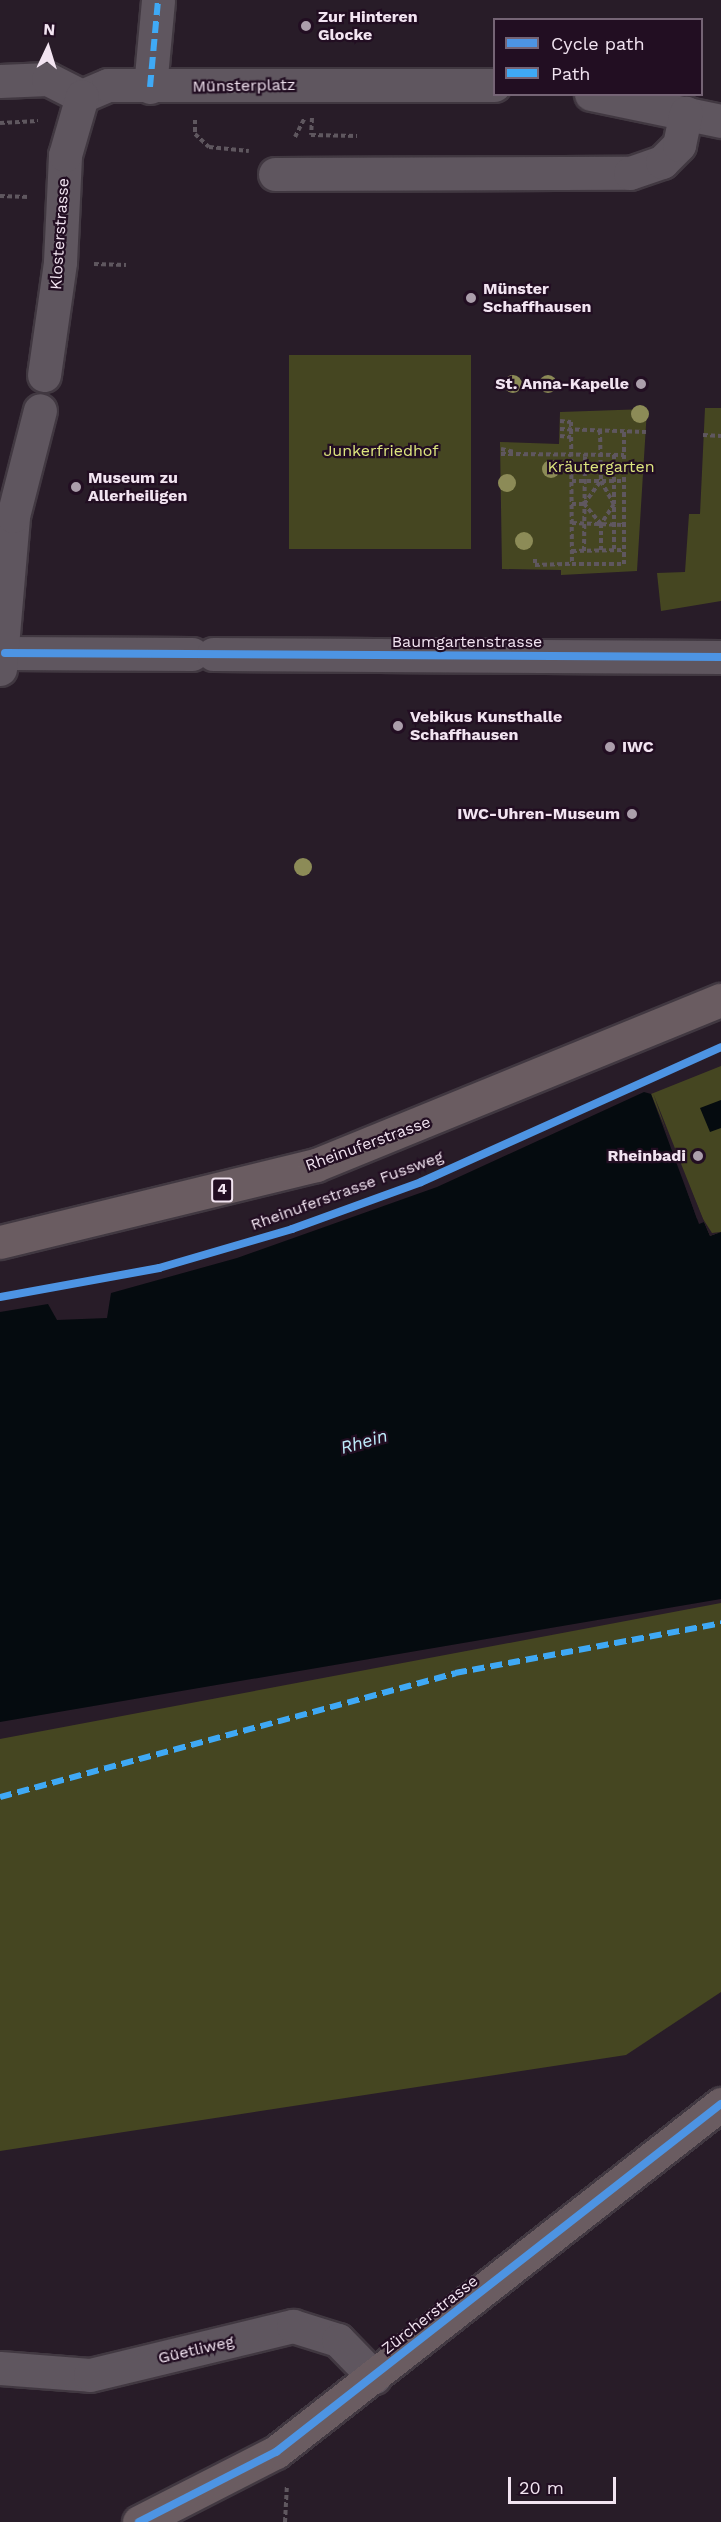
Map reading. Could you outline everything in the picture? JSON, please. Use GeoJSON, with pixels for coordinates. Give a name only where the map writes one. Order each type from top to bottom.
{"type":"FeatureCollection","features":[{"type":"Feature","properties":{"kind":"main road","name":"Rheinuferstrasse"},"geometry":{"type":"LineString","coordinates":[[0,1242],[316,1165],[721,1000]]}},
{"type":"Feature","properties":{"kind":"main road","name":"Zürcherstrasse"},"geometry":{"type":"LineString","coordinates":[[139,2522],[276,2452],[721,2104]]}},
{"type":"Feature","properties":{"kind":"street"},"geometry":{"type":"LineString","coordinates":[[150,87],[158,0]]}},
{"type":"Feature","properties":{"kind":"street"},"geometry":{"type":"LineString","coordinates":[[0,81],[48,79],[82,96]]}},
{"type":"Feature","properties":{"kind":"street","name":"Münsterplatz"},"geometry":{"type":"LineString","coordinates":[[82,96],[108,85],[150,87],[493,85]]}},
{"type":"Feature","properties":{"kind":"street","name":"Klosterstrasse"},"geometry":{"type":"LineString","coordinates":[[44,375],[60,262],[65,155],[82,96]]}},
{"type":"Feature","properties":{"kind":"street"},"geometry":{"type":"LineString","coordinates":[[601,96],[721,121]]}},
{"type":"Feature","properties":{"kind":"street"},"geometry":{"type":"LineString","coordinates":[[275,174],[630,172],[662,162],[679,145],[686,113]]}},
{"type":"Feature","properties":{"kind":"street"},"geometry":{"type":"LineString","coordinates":[[3,661],[13,516],[40,410]]}},
{"type":"Feature","properties":{"kind":"street"},"geometry":{"type":"LineString","coordinates":[[0,479],[13,516]]}},
{"type":"Feature","properties":{"kind":"street","name":"Baumgartenstrasse"},"geometry":{"type":"LineString","coordinates":[[3,661],[202,654],[721,657]]}},
{"type":"Feature","properties":{"kind":"street","name":"Güetliweg"},"geometry":{"type":"LineString","coordinates":[[0,2368],[90,2375],[292,2326],[338,2340],[374,2377]]}},
{"type":"Feature","properties":{"kind":"path"},"geometry":{"type":"LineString","coordinates":[[313,85],[312,135],[367,136],[366,173]]}},
{"type":"Feature","properties":{"kind":"path"},"geometry":{"type":"LineString","coordinates":[[209,147],[237,149]]}},
{"type":"Feature","properties":{"kind":"path"},"geometry":{"type":"LineString","coordinates":[[86,264],[126,265]]}},
{"type":"Feature","properties":{"kind":"path"},"geometry":{"type":"LineString","coordinates":[[560,421],[571,422],[572,564]]}},
{"type":"Feature","properties":{"kind":"path"},"geometry":{"type":"LineString","coordinates":[[560,429],[646,432]]}},
{"type":"Feature","properties":{"kind":"path"},"geometry":{"type":"LineString","coordinates":[[600,430],[601,481],[614,504]]}},
{"type":"Feature","properties":{"kind":"path"},"geometry":{"type":"LineString","coordinates":[[535,559],[535,565],[624,564],[624,431]]}},
{"type":"Feature","properties":{"kind":"path"},"geometry":{"type":"LineString","coordinates":[[703,435],[721,436]]}},
{"type":"Feature","properties":{"kind":"path"},"geometry":{"type":"LineString","coordinates":[[560,436],[571,436]]}},
{"type":"Feature","properties":{"kind":"path"},"geometry":{"type":"LineString","coordinates":[[501,451],[571,456],[624,455]]}},
{"type":"Feature","properties":{"kind":"path"},"geometry":{"type":"LineString","coordinates":[[614,455],[614,550]]}},
{"type":"Feature","properties":{"kind":"path"},"geometry":{"type":"LineString","coordinates":[[584,551],[585,456]]}},
{"type":"Feature","properties":{"kind":"path"},"geometry":{"type":"LineString","coordinates":[[572,481],[624,481]]}},
{"type":"Feature","properties":{"kind":"path"},"geometry":{"type":"LineString","coordinates":[[584,504],[601,481]]}},
{"type":"Feature","properties":{"kind":"path"},"geometry":{"type":"LineString","coordinates":[[572,504],[584,504],[601,524]]}},
{"type":"Feature","properties":{"kind":"path"},"geometry":{"type":"LineString","coordinates":[[614,504],[624,504]]}},
{"type":"Feature","properties":{"kind":"path"},"geometry":{"type":"LineString","coordinates":[[601,550],[601,524],[614,504]]}},
{"type":"Feature","properties":{"kind":"path"},"geometry":{"type":"LineString","coordinates":[[572,524],[624,525]]}},
{"type":"Feature","properties":{"kind":"path"},"geometry":{"type":"LineString","coordinates":[[572,551],[624,550]]}},
{"type":"Feature","properties":{"kind":"path"},"geometry":{"type":"LineString","coordinates":[[285,2522],[287,2487]]}},
{"type":"Feature","properties":{"kind":"green space","name":"Junkerfriedhof"},"geometry":{"type":"Polygon","coordinates":[[[289,355],[471,355],[471,549],[289,549],[289,355]]]}},
{"type":"Feature","properties":{"kind":"green space"},"geometry":{"type":"Polygon","coordinates":[[[705,408],[721,408],[721,601],[661,611],[657,573],[685,572],[689,514],[700,514],[705,408]]]}},
{"type":"Feature","properties":{"kind":"green space","name":"Kräutergarten"},"geometry":{"type":"Polygon","coordinates":[[[647,409],[637,571],[561,575],[561,570],[502,569],[500,442],[559,444],[560,412],[647,409]]]}},
{"type":"Feature","properties":{"kind":"green space","name":"Rheinbadi"},"geometry":{"type":"Polygon","coordinates":[[[721,1066],[721,1232],[710,1236],[651,1094],[721,1066]]]}},
{"type":"Feature","properties":{"kind":"green space"},"geometry":{"type":"Polygon","coordinates":[[[721,1603],[721,1992],[626,2055],[0,2151],[0,1739],[721,1603]]]}},
{"type":"Feature","properties":{"kind":"water","name":"Rhein"},"geometry":{"type":"Polygon","coordinates":[[[644,1092],[651,1094],[699,1224],[704,1222],[710,1236],[721,1232],[721,1599],[0,1722],[0,1312],[48,1304],[57,1320],[107,1318],[111,1293],[237,1258],[437,1187],[644,1092]]]}},
{"type":"Feature","properties":{"kind":"water"},"geometry":{"type":"Polygon","coordinates":[[[721,1100],[721,1128],[710,1132],[700,1108],[721,1100]]]}},
{"type":"Feature","properties":{"kind":"pier"},"geometry":{"type":"Polygon","coordinates":[[[653,1093],[703,1219],[712,1233],[721,1232],[710,1236],[704,1222],[697,1219],[653,1093]]]}},
{"type":"Feature","properties":{"kind":"marked path"},"geometry":{"type":"LineString","coordinates":[[150,87],[158,0]]}},
{"type":"Feature","properties":{"kind":"marked path"},"geometry":{"type":"LineString","coordinates":[[0,1797],[455,1673],[721,1623]]}},
{"type":"Feature","properties":{"kind":"cycle path"},"geometry":{"type":"LineString","coordinates":[[5,653],[721,657]]}},
{"type":"Feature","properties":{"kind":"cycle path","name":"Rheinuferstrasse Fussweg"},"geometry":{"type":"LineString","coordinates":[[0,1297],[159,1268],[292,1229],[421,1182],[721,1047]]}},
{"type":"Feature","properties":{"kind":"cycle path"},"geometry":{"type":"LineString","coordinates":[[139,2522],[276,2452],[721,2104]]}},
{"type":"Feature","properties":{"kind":"place","name":"Zur Hinteren Glocke"},"geometry":{"type":"Point","coordinates":[306,26]}},
{"type":"Feature","properties":{"kind":"place","name":"Münster Schaffhausen"},"geometry":{"type":"Point","coordinates":[471,298]}},
{"type":"Feature","properties":{"kind":"place","name":"St. Anna-Kapelle"},"geometry":{"type":"Point","coordinates":[641,384]}},
{"type":"Feature","properties":{"kind":"place","name":"Museum zu Allerheiligen"},"geometry":{"type":"Point","coordinates":[76,487]}},
{"type":"Feature","properties":{"kind":"place","name":"Vebikus Kunsthalle Schaffhausen"},"geometry":{"type":"Point","coordinates":[398,726]}},
{"type":"Feature","properties":{"kind":"place","name":"IWC"},"geometry":{"type":"Point","coordinates":[610,747]}},
{"type":"Feature","properties":{"kind":"place","name":"IWC-Uhren-Museum"},"geometry":{"type":"Point","coordinates":[632,814]}},
{"type":"Feature","properties":{"kind":"place","name":"Rheinbadi"},"geometry":{"type":"Point","coordinates":[698,1156]}}]}
